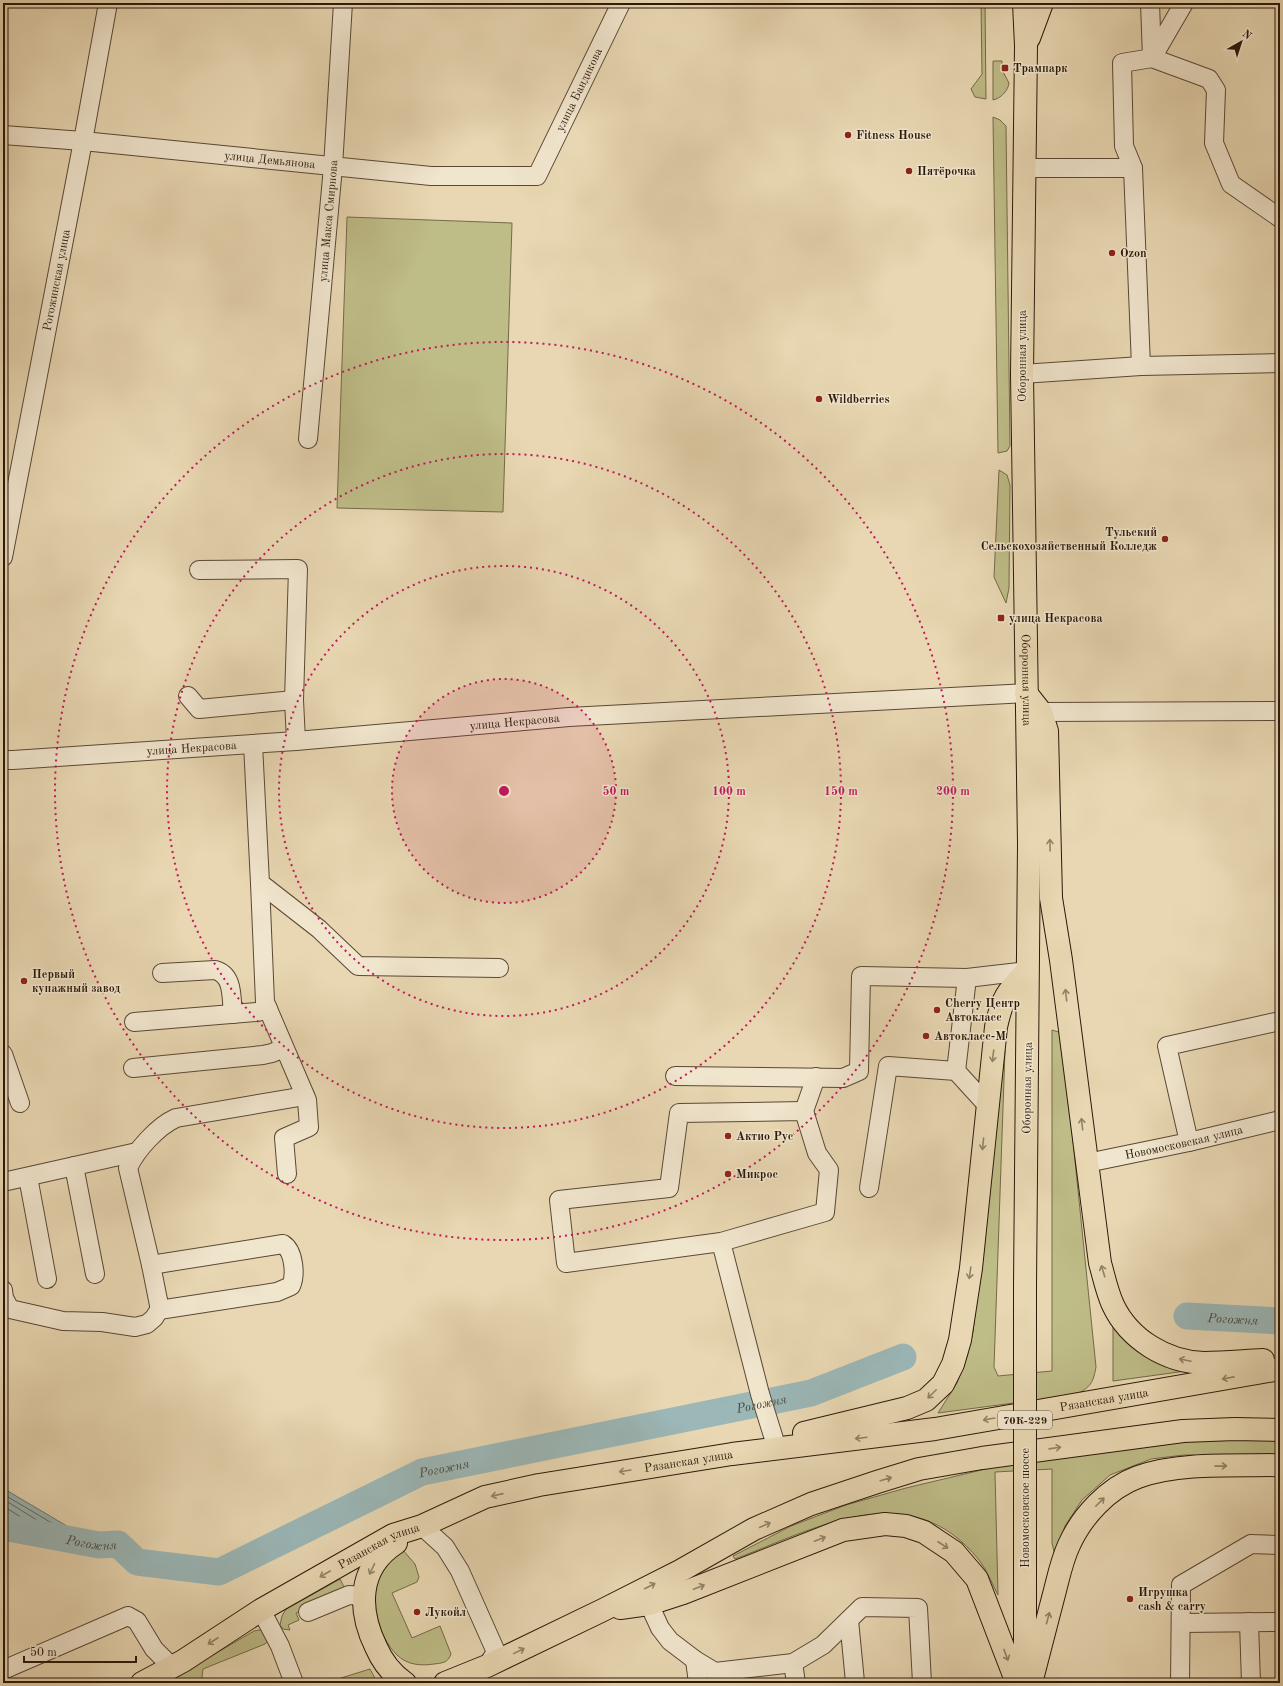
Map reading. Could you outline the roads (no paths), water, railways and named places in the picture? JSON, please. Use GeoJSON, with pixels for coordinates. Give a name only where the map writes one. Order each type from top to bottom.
{"type":"FeatureCollection","features":[{"type":"Feature","properties":{"kind":"main road","name":"Оборонная улица"},"geometry":{"type":"LineString","coordinates":[[1024,3],[1026,46],[1023,168],[1022,374],[1031,706],[1025,1285]]}},
{"type":"Feature","properties":{"kind":"main road"},"geometry":{"type":"LineString","coordinates":[[1026,46],[1042,3]]}},
{"type":"Feature","properties":{"kind":"main road"},"geometry":{"type":"LineString","coordinates":[[1031,706],[1047,731],[1051,898],[1061,960],[1100,1263],[1112,1303],[1131,1332],[1160,1352],[1188,1361],[1204,1363],[1280,1360]]}},
{"type":"Feature","properties":{"kind":"main road"},"geometry":{"type":"LineString","coordinates":[[732,1454],[774,1439],[907,1408],[926,1400],[942,1384],[953,1364],[960,1340],[971,1268],[996,1027],[1001,1005],[1010,988],[1028,961],[1051,898],[1029,844]]}},
{"type":"Feature","properties":{"kind":"main road","name":"Новомосковское шоссе"},"geometry":{"type":"LineString","coordinates":[[1025,1285],[1025,1683]]}},
{"type":"Feature","properties":{"kind":"main road","name":"Рязанская улица"},"geometry":{"type":"LineString","coordinates":[[142,1683],[172,1667],[261,1610],[393,1535],[422,1526],[485,1497],[539,1485],[732,1454],[935,1429],[1280,1368]]}},
{"type":"Feature","properties":{"kind":"main road"},"geometry":{"type":"LineString","coordinates":[[445,1683],[487,1666],[603,1610],[680,1571],[754,1530],[811,1504],[919,1469],[982,1458],[1183,1431],[1280,1430]]}},
{"type":"Feature","properties":{"kind":"main road"},"geometry":{"type":"LineString","coordinates":[[1031,1683],[1061,1566],[1069,1545],[1089,1513],[1110,1492],[1138,1477],[1168,1469],[1210,1466],[1280,1465]]}},
{"type":"Feature","properties":{"kind":"main road"},"geometry":{"type":"LineString","coordinates":[[603,1610],[649,1604],[683,1593],[843,1530],[886,1524],[906,1526],[924,1532],[954,1552],[977,1579],[1017,1683]]}},
{"type":"Feature","properties":{"kind":"main road"},"geometry":{"type":"LineString","coordinates":[[404,1683],[382,1661],[368,1631],[363,1612],[363,1596],[372,1567],[390,1547],[422,1526]]}},
{"type":"Feature","properties":{"kind":"street","name":"Рогожинская улица"},"geometry":{"type":"LineString","coordinates":[[3,557],[108,3]]}},
{"type":"Feature","properties":{"kind":"street","name":"улица Макса Смирнова"},"geometry":{"type":"LineString","coordinates":[[308,439],[333,167],[343,3]]}},
{"type":"Feature","properties":{"kind":"street","name":"улица Бандикова"},"geometry":{"type":"LineString","coordinates":[[537,176],[621,3]]}},
{"type":"Feature","properties":{"kind":"street"},"geometry":{"type":"LineString","coordinates":[[1150,3],[1152,58]]}},
{"type":"Feature","properties":{"kind":"street"},"geometry":{"type":"LineString","coordinates":[[1152,58],[1184,3]]}},
{"type":"Feature","properties":{"kind":"street"},"geometry":{"type":"LineString","coordinates":[[1141,366],[1133,168],[1124,146],[1122,63],[1152,58],[1209,79],[1216,90],[1214,143],[1231,184],[1280,218]]}},
{"type":"Feature","properties":{"kind":"street","name":"улица Демьянова"},"geometry":{"type":"LineString","coordinates":[[3,135],[83,141],[431,176],[537,176]]}},
{"type":"Feature","properties":{"kind":"street"},"geometry":{"type":"LineString","coordinates":[[1023,168],[1133,168]]}},
{"type":"Feature","properties":{"kind":"street"},"geometry":{"type":"LineString","coordinates":[[1022,374],[1141,366],[1280,363]]}},
{"type":"Feature","properties":{"kind":"street"},"geometry":{"type":"LineString","coordinates":[[199,570],[298,569],[294,700],[296,741]]}},
{"type":"Feature","properties":{"kind":"street"},"geometry":{"type":"LineString","coordinates":[[188,696],[200,708],[294,700]]}},
{"type":"Feature","properties":{"kind":"street","name":"улица Некрасова"},"geometry":{"type":"LineString","coordinates":[[3,760],[296,741],[569,717],[1031,706],[1280,711]]}},
{"type":"Feature","properties":{"kind":"street"},"geometry":{"type":"LineString","coordinates":[[253,744],[265,1002],[305,1096],[310,1127],[284,1138],[287,1174]]}},
{"type":"Feature","properties":{"kind":"street"},"geometry":{"type":"LineString","coordinates":[[260,883],[319,929],[358,966],[499,968]]}},
{"type":"Feature","properties":{"kind":"street"},"geometry":{"type":"LineString","coordinates":[[675,1076],[843,1078],[859,1071],[861,976],[967,978],[1028,961]]}},
{"type":"Feature","properties":{"kind":"street"},"geometry":{"type":"LineString","coordinates":[[162,973],[215,970],[221,971],[227,976],[230,982],[233,1014]]}},
{"type":"Feature","properties":{"kind":"street"},"geometry":{"type":"LineString","coordinates":[[956,1071],[967,978]]}},
{"type":"Feature","properties":{"kind":"street"},"geometry":{"type":"LineString","coordinates":[[134,1022],[257,1012],[268,1009]]}},
{"type":"Feature","properties":{"kind":"street"},"geometry":{"type":"LineString","coordinates":[[1189,1142],[1168,1046],[1280,1021]]}},
{"type":"Feature","properties":{"kind":"street"},"geometry":{"type":"LineString","coordinates":[[133,1068],[263,1055],[284,1048]]}},
{"type":"Feature","properties":{"kind":"street"},"geometry":{"type":"LineString","coordinates":[[3,1054],[20,1103]]}},
{"type":"Feature","properties":{"kind":"street"},"geometry":{"type":"LineString","coordinates":[[870,1188],[888,1066],[956,1071],[987,1105]]}},
{"type":"Feature","properties":{"kind":"street"},"geometry":{"type":"LineString","coordinates":[[804,1111],[679,1113],[669,1188],[559,1200],[566,1263],[721,1242],[825,1212],[829,1170],[817,1153],[804,1111],[816,1078]]}},
{"type":"Feature","properties":{"kind":"street"},"geometry":{"type":"LineString","coordinates":[[3,1290],[4,1298],[10,1309],[63,1321],[102,1322],[123,1326],[142,1326],[154,1318],[159,1310],[152,1265],[128,1168],[137,1152],[168,1122],[176,1118],[305,1096]]}},
{"type":"Feature","properties":{"kind":"street","name":"Новомосковская улица"},"geometry":{"type":"LineString","coordinates":[[1087,1163],[1189,1142],[1280,1120]]}},
{"type":"Feature","properties":{"kind":"street"},"geometry":{"type":"LineString","coordinates":[[3,1182],[137,1152]]}},
{"type":"Feature","properties":{"kind":"street"},"geometry":{"type":"LineString","coordinates":[[74,1166],[95,1274]]}},
{"type":"Feature","properties":{"kind":"street"},"geometry":{"type":"LineString","coordinates":[[28,1177],[47,1278]]}},
{"type":"Feature","properties":{"kind":"street"},"geometry":{"type":"LineString","coordinates":[[721,1242],[760,1394],[774,1439]]}},
{"type":"Feature","properties":{"kind":"street"},"geometry":{"type":"LineString","coordinates":[[152,1265],[283,1244],[290,1255],[294,1273],[291,1286],[277,1292],[159,1310]]}},
{"type":"Feature","properties":{"kind":"street"},"geometry":{"type":"LineString","coordinates":[[422,1526],[445,1547],[460,1571],[496,1652],[487,1666]]}},
{"type":"Feature","properties":{"kind":"street"},"geometry":{"type":"LineString","coordinates":[[1180,1683],[1181,1585],[1251,1544],[1280,1545]]}},
{"type":"Feature","properties":{"kind":"street"},"geometry":{"type":"LineString","coordinates":[[308,1612],[349,1595],[363,1596]]}},
{"type":"Feature","properties":{"kind":"street"},"geometry":{"type":"LineString","coordinates":[[649,1604],[660,1628],[670,1641],[695,1660],[715,1672],[793,1663],[823,1645],[862,1607],[918,1608],[922,1683]]}},
{"type":"Feature","properties":{"kind":"street"},"geometry":{"type":"LineString","coordinates":[[261,1610],[280,1646],[294,1683]]}},
{"type":"Feature","properties":{"kind":"street"},"geometry":{"type":"LineString","coordinates":[[3,1670],[128,1616],[138,1622],[154,1649],[172,1667]]}},
{"type":"Feature","properties":{"kind":"street"},"geometry":{"type":"LineString","coordinates":[[849,1620],[855,1682]]}},
{"type":"Feature","properties":{"kind":"street"},"geometry":{"type":"LineString","coordinates":[[1250,1622],[1251,1683]]}},
{"type":"Feature","properties":{"kind":"street"},"geometry":{"type":"LineString","coordinates":[[1180,1623],[1280,1622]]}},
{"type":"Feature","properties":{"kind":"street"},"geometry":{"type":"LineString","coordinates":[[695,1660],[698,1683]]}},
{"type":"Feature","properties":{"kind":"street"},"geometry":{"type":"LineString","coordinates":[[793,1663],[796,1683]]}},
{"type":"Feature","properties":{"kind":"water"},"geometry":{"type":"Polygon","coordinates":[[[6,1490],[99,1545],[3,1541],[3,1491],[6,1490]]]}},
{"type":"Feature","properties":{"kind":"waterway","name":"Рогожня"},"geometry":{"type":"LineString","coordinates":[[1187,1316],[1280,1321]]}},
{"type":"Feature","properties":{"kind":"waterway","name":"Рогожня"},"geometry":{"type":"LineString","coordinates":[[3,1527],[99,1545],[118,1544],[137,1562],[219,1572],[422,1472],[811,1393],[903,1357]]}},
{"type":"Feature","properties":{"kind":"place","name":"Трампарк"},"geometry":{"type":"Point","coordinates":[1005,68]}},
{"type":"Feature","properties":{"kind":"place","name":"Fitness House"},"geometry":{"type":"Point","coordinates":[848,135]}},
{"type":"Feature","properties":{"kind":"place","name":"Пятёрочка"},"geometry":{"type":"Point","coordinates":[909,171]}},
{"type":"Feature","properties":{"kind":"place","name":"Ozon"},"geometry":{"type":"Point","coordinates":[1112,253]}},
{"type":"Feature","properties":{"kind":"place","name":"Wildberries"},"geometry":{"type":"Point","coordinates":[819,399]}},
{"type":"Feature","properties":{"kind":"place","name":"Тульский Сельскохозяйственный Колледж"},"geometry":{"type":"Point","coordinates":[1165,539]}},
{"type":"Feature","properties":{"kind":"place","name":"улица Некрасова"},"geometry":{"type":"Point","coordinates":[1001,618]}},
{"type":"Feature","properties":{"kind":"place","name":"Первый купажный завод"},"geometry":{"type":"Point","coordinates":[24,981]}},
{"type":"Feature","properties":{"kind":"place","name":"Cherry Центр Автокласс"},"geometry":{"type":"Point","coordinates":[937,1010]}},
{"type":"Feature","properties":{"kind":"place","name":"Автокласс-М"},"geometry":{"type":"Point","coordinates":[926,1036]}},
{"type":"Feature","properties":{"kind":"place","name":"Актио Рус"},"geometry":{"type":"Point","coordinates":[728,1136]}},
{"type":"Feature","properties":{"kind":"place","name":"Микрос"},"geometry":{"type":"Point","coordinates":[728,1174]}},
{"type":"Feature","properties":{"kind":"place","name":"Игрушка cash & carry"},"geometry":{"type":"Point","coordinates":[1130,1599]}},
{"type":"Feature","properties":{"kind":"place","name":"Лукойл"},"geometry":{"type":"Point","coordinates":[417,1612]}}]}
